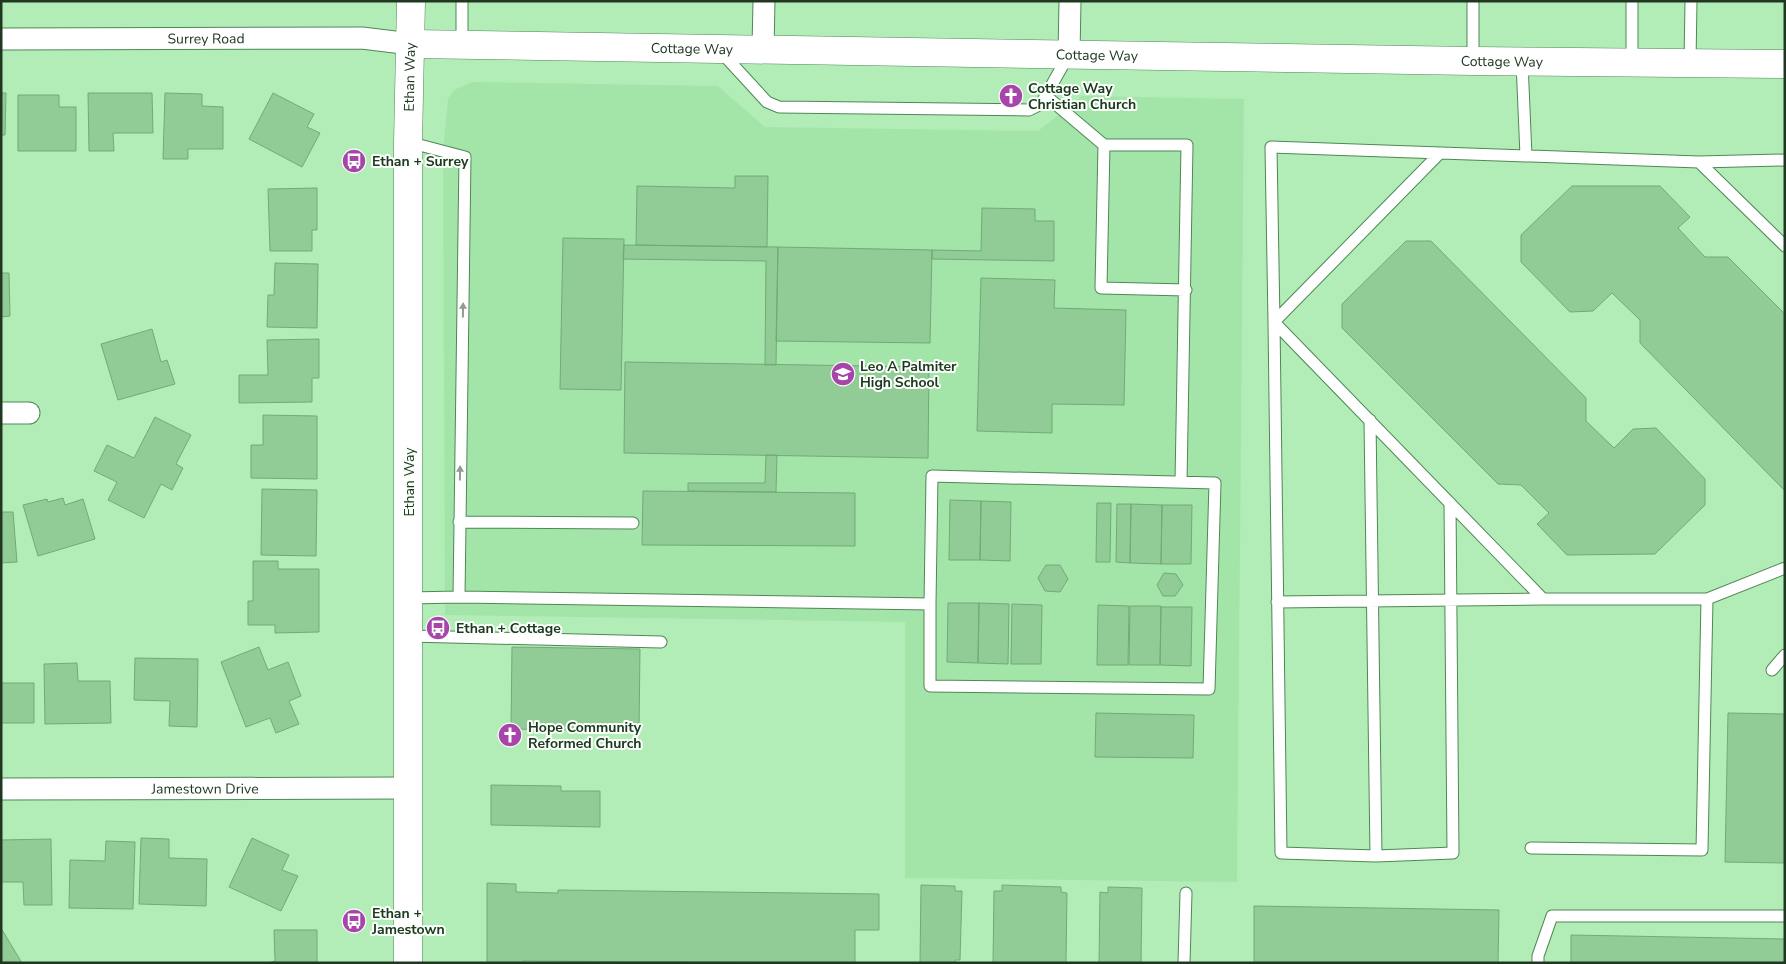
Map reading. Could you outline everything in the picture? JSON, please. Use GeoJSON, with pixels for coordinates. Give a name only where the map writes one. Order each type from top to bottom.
{"type":"FeatureCollection","features":[{"type":"Feature","properties":{"kind":"street","name":"Ethan Way"},"geometry":{"type":"LineString","coordinates":[[408,963],[408,142],[411,1]]}},
{"type":"Feature","properties":{"kind":"street"},"geometry":{"type":"LineString","coordinates":[[763,49],[764,1]]}},
{"type":"Feature","properties":{"kind":"street"},"geometry":{"type":"LineString","coordinates":[[1069,54],[1070,1]]}},
{"type":"Feature","properties":{"kind":"street","name":"Surrey Road"},"geometry":{"type":"LineString","coordinates":[[1,39],[362,38],[411,44]]}},
{"type":"Feature","properties":{"kind":"street","name":"Cottage Way"},"geometry":{"type":"LineString","coordinates":[[411,44],[462,43],[1522,62],[1785,64]]}},
{"type":"Feature","properties":{"kind":"street"},"geometry":{"type":"LineString","coordinates":[[1,413],[29,414]]}},
{"type":"Feature","properties":{"kind":"street","name":"Jamestown Drive"},"geometry":{"type":"LineString","coordinates":[[1,789],[409,788]]}},
{"type":"Feature","properties":{"kind":"lane"},"geometry":{"type":"LineString","coordinates":[[462,1],[462,43]]}},
{"type":"Feature","properties":{"kind":"lane"},"geometry":{"type":"LineString","coordinates":[[1473,1],[1473,61]]}},
{"type":"Feature","properties":{"kind":"lane"},"geometry":{"type":"LineString","coordinates":[[1632,1],[1632,63]]}},
{"type":"Feature","properties":{"kind":"lane"},"geometry":{"type":"LineString","coordinates":[[1690,63],[1691,1]]}},
{"type":"Feature","properties":{"kind":"lane"},"geometry":{"type":"LineString","coordinates":[[717,48],[767,102],[779,107],[1029,110],[1040,104],[1046,96],[1069,54]]}},
{"type":"Feature","properties":{"kind":"lane"},"geometry":{"type":"LineString","coordinates":[[1522,62],[1526,156]]}},
{"type":"Feature","properties":{"kind":"lane"},"geometry":{"type":"LineString","coordinates":[[1046,96],[1104,145],[1187,145],[1186,290],[1181,482]]}},
{"type":"Feature","properties":{"kind":"lane"},"geometry":{"type":"LineString","coordinates":[[408,142],[465,157],[459,597]]}},
{"type":"Feature","properties":{"kind":"lane"},"geometry":{"type":"LineString","coordinates":[[1104,145],[1101,288],[1186,290]]}},
{"type":"Feature","properties":{"kind":"lane"},"geometry":{"type":"LineString","coordinates":[[1450,503],[1453,853],[1376,856],[1281,854],[1271,147],[1699,162],[1785,160]]}},
{"type":"Feature","properties":{"kind":"lane"},"geometry":{"type":"LineString","coordinates":[[1274,322],[1440,153]]}},
{"type":"Feature","properties":{"kind":"lane"},"geometry":{"type":"LineString","coordinates":[[1699,162],[1785,246]]}},
{"type":"Feature","properties":{"kind":"lane"},"geometry":{"type":"LineString","coordinates":[[1274,322],[1543,599]]}},
{"type":"Feature","properties":{"kind":"lane"},"geometry":{"type":"LineString","coordinates":[[1370,420],[1376,856]]}},
{"type":"Feature","properties":{"kind":"lane"},"geometry":{"type":"LineString","coordinates":[[932,476],[1215,483],[1209,689],[930,686],[930,604],[932,476]]}},
{"type":"Feature","properties":{"kind":"lane"},"geometry":{"type":"LineString","coordinates":[[459,522],[633,523]]}},
{"type":"Feature","properties":{"kind":"lane"},"geometry":{"type":"LineString","coordinates":[[1277,602],[1707,599],[1785,568]]}},
{"type":"Feature","properties":{"kind":"lane"},"geometry":{"type":"LineString","coordinates":[[409,598],[459,597],[930,604]]}},
{"type":"Feature","properties":{"kind":"lane"},"geometry":{"type":"LineString","coordinates":[[1530,848],[1702,850],[1707,599]]}},
{"type":"Feature","properties":{"kind":"lane"},"geometry":{"type":"LineString","coordinates":[[409,636],[661,642]]}},
{"type":"Feature","properties":{"kind":"lane"},"geometry":{"type":"LineString","coordinates":[[1772,670],[1785,655]]}},
{"type":"Feature","properties":{"kind":"lane"},"geometry":{"type":"LineString","coordinates":[[1184,963],[1186,894]]}},
{"type":"Feature","properties":{"kind":"lane"},"geometry":{"type":"LineString","coordinates":[[1538,963],[1552,916],[1785,916]]}},
{"type":"Feature","properties":{"kind":"shaded area","name":"Leo A Palmiter High School"},"geometry":{"type":"Polygon","coordinates":[[[472,82],[718,86],[765,127],[1038,131],[1082,96],[1244,99],[1237,882],[905,878],[905,622],[445,615],[443,151],[448,99],[454,90],[472,82]]]}},
{"type":"Feature","properties":{"kind":"building"},"geometry":{"type":"Polygon","coordinates":[[[1,93],[6,93],[5,135],[1,135],[1,93]]]}},
{"type":"Feature","properties":{"kind":"building"},"geometry":{"type":"Polygon","coordinates":[[[88,93],[152,93],[153,133],[113,133],[114,151],[89,151],[88,93]]]}},
{"type":"Feature","properties":{"kind":"building"},"geometry":{"type":"Polygon","coordinates":[[[165,93],[202,94],[202,106],[223,107],[223,149],[188,149],[188,159],[163,159],[165,93]]]}},
{"type":"Feature","properties":{"kind":"building"},"geometry":{"type":"Polygon","coordinates":[[[273,93],[314,114],[307,127],[320,133],[302,167],[249,139],[273,93]]]}},
{"type":"Feature","properties":{"kind":"building"},"geometry":{"type":"Polygon","coordinates":[[[18,95],[59,95],[59,107],[76,107],[76,151],[18,151],[18,95]]]}},
{"type":"Feature","properties":{"kind":"building"},"geometry":{"type":"Polygon","coordinates":[[[735,176],[768,176],[767,247],[636,245],[637,186],[735,188],[735,176]]]}},
{"type":"Feature","properties":{"kind":"building"},"geometry":{"type":"Polygon","coordinates":[[[1572,186],[1660,186],[1690,217],[1678,228],[1705,257],[1728,257],[1785,314],[1785,491],[1640,343],[1640,320],[1612,293],[1593,311],[1570,312],[1521,262],[1521,235],[1572,186]]]}},
{"type":"Feature","properties":{"kind":"building"},"geometry":{"type":"Polygon","coordinates":[[[317,188],[317,230],[312,230],[312,251],[270,251],[268,189],[317,188]]]}},
{"type":"Feature","properties":{"kind":"building"},"geometry":{"type":"Polygon","coordinates":[[[982,208],[1035,209],[1035,221],[1054,221],[1054,261],[932,259],[932,250],[981,251],[982,208]]]}},
{"type":"Feature","properties":{"kind":"building"},"geometry":{"type":"Polygon","coordinates":[[[563,238],[624,239],[621,390],[560,389],[563,238]]]}},
{"type":"Feature","properties":{"kind":"building"},"geometry":{"type":"Polygon","coordinates":[[[1406,241],[1431,241],[1586,398],[1586,421],[1614,448],[1633,429],[1656,428],[1705,479],[1705,505],[1655,554],[1567,555],[1537,524],[1549,513],[1521,485],[1498,484],[1342,328],[1342,304],[1406,241]]]}},
{"type":"Feature","properties":{"kind":"building"},"geometry":{"type":"Polygon","coordinates":[[[624,245],[778,247],[776,365],[765,365],[766,261],[623,259],[624,245]]]}},
{"type":"Feature","properties":{"kind":"building"},"geometry":{"type":"Polygon","coordinates":[[[778,247],[932,250],[930,343],[776,341],[778,247]]]}},
{"type":"Feature","properties":{"kind":"building"},"geometry":{"type":"Polygon","coordinates":[[[275,263],[318,264],[317,328],[267,327],[268,295],[274,295],[275,263]]]}},
{"type":"Feature","properties":{"kind":"building"},"geometry":{"type":"Polygon","coordinates":[[[1,273],[9,273],[10,316],[1,317],[1,273]]]}},
{"type":"Feature","properties":{"kind":"building"},"geometry":{"type":"Polygon","coordinates":[[[981,278],[1055,280],[1054,308],[1126,310],[1124,405],[1052,404],[1052,433],[977,431],[981,278]]]}},
{"type":"Feature","properties":{"kind":"building"},"geometry":{"type":"Polygon","coordinates":[[[152,329],[161,362],[167,360],[175,384],[118,400],[101,344],[152,329]]]}},
{"type":"Feature","properties":{"kind":"building"},"geometry":{"type":"Polygon","coordinates":[[[319,339],[319,378],[312,378],[312,402],[239,403],[239,375],[268,375],[267,340],[319,339]]]}},
{"type":"Feature","properties":{"kind":"building"},"geometry":{"type":"Polygon","coordinates":[[[625,362],[929,367],[928,458],[624,453],[625,362]]]}},
{"type":"Feature","properties":{"kind":"building"},"geometry":{"type":"Polygon","coordinates":[[[263,415],[317,416],[317,479],[251,478],[251,445],[263,445],[263,415]]]}},
{"type":"Feature","properties":{"kind":"building"},"geometry":{"type":"Polygon","coordinates":[[[155,417],[191,435],[176,464],[183,468],[172,490],[161,484],[144,518],[108,500],[117,482],[94,471],[107,445],[134,458],[155,417]]]}},
{"type":"Feature","properties":{"kind":"building"},"geometry":{"type":"Polygon","coordinates":[[[766,455],[777,455],[776,492],[688,491],[688,483],[765,483],[766,455]]]}},
{"type":"Feature","properties":{"kind":"building"},"geometry":{"type":"Polygon","coordinates":[[[262,489],[317,490],[316,556],[261,555],[262,489]]]}},
{"type":"Feature","properties":{"kind":"building"},"geometry":{"type":"Polygon","coordinates":[[[643,491],[855,493],[855,546],[642,545],[643,491]]]}},
{"type":"Feature","properties":{"kind":"building"},"geometry":{"type":"Polygon","coordinates":[[[63,498],[65,505],[83,499],[95,539],[38,556],[23,505],[47,499],[48,502],[63,498]]]}},
{"type":"Feature","properties":{"kind":"building"},"geometry":{"type":"Polygon","coordinates":[[[950,500],[981,501],[980,560],[949,560],[950,500]]]}},
{"type":"Feature","properties":{"kind":"building"},"geometry":{"type":"Polygon","coordinates":[[[981,501],[1011,502],[1010,561],[980,560],[981,501]]]}},
{"type":"Feature","properties":{"kind":"building"},"geometry":{"type":"Polygon","coordinates":[[[1097,503],[1111,503],[1110,562],[1096,562],[1097,503]]]}},
{"type":"Feature","properties":{"kind":"building"},"geometry":{"type":"Polygon","coordinates":[[[1117,504],[1131,504],[1130,563],[1116,562],[1117,504]]]}},
{"type":"Feature","properties":{"kind":"building"},"geometry":{"type":"Polygon","coordinates":[[[1131,504],[1162,505],[1161,564],[1130,563],[1131,504]]]}},
{"type":"Feature","properties":{"kind":"building"},"geometry":{"type":"Polygon","coordinates":[[[1162,505],[1192,505],[1191,564],[1161,564],[1162,505]]]}},
{"type":"Feature","properties":{"kind":"building"},"geometry":{"type":"Polygon","coordinates":[[[1,512],[13,512],[17,562],[1,563],[1,512]]]}},
{"type":"Feature","properties":{"kind":"building"},"geometry":{"type":"Polygon","coordinates":[[[253,561],[278,561],[278,569],[319,569],[319,632],[275,633],[275,625],[248,625],[248,601],[253,601],[253,561]]]}},
{"type":"Feature","properties":{"kind":"building"},"geometry":{"type":"Polygon","coordinates":[[[1046,565],[1060,565],[1068,579],[1060,592],[1045,591],[1038,578],[1046,565]]]}},
{"type":"Feature","properties":{"kind":"building"},"geometry":{"type":"Polygon","coordinates":[[[1164,573],[1176,574],[1183,585],[1175,596],[1163,596],[1157,585],[1164,573]]]}},
{"type":"Feature","properties":{"kind":"building"},"geometry":{"type":"Polygon","coordinates":[[[948,603],[979,603],[978,663],[947,662],[948,603]]]}},
{"type":"Feature","properties":{"kind":"building"},"geometry":{"type":"Polygon","coordinates":[[[979,603],[1009,604],[1008,664],[978,663],[979,603]]]}},
{"type":"Feature","properties":{"kind":"building"},"geometry":{"type":"Polygon","coordinates":[[[1012,604],[1042,605],[1041,664],[1011,664],[1012,604]]]}},
{"type":"Feature","properties":{"kind":"building"},"geometry":{"type":"Polygon","coordinates":[[[1098,605],[1129,606],[1128,665],[1097,665],[1098,605]]]}},
{"type":"Feature","properties":{"kind":"building"},"geometry":{"type":"Polygon","coordinates":[[[1130,606],[1161,606],[1160,665],[1129,665],[1130,606]]]}},
{"type":"Feature","properties":{"kind":"building"},"geometry":{"type":"Polygon","coordinates":[[[1161,607],[1192,607],[1191,666],[1160,665],[1161,607]]]}},
{"type":"Feature","properties":{"kind":"building"},"geometry":{"type":"Polygon","coordinates":[[[259,647],[268,670],[288,662],[301,696],[289,701],[299,724],[276,733],[270,718],[246,727],[221,662],[259,647]]]}},
{"type":"Feature","properties":{"kind":"building"},"geometry":{"type":"Polygon","coordinates":[[[512,647],[640,649],[639,731],[511,729],[512,647]]]}},
{"type":"Feature","properties":{"kind":"building"},"geometry":{"type":"Polygon","coordinates":[[[135,658],[198,659],[197,727],[169,726],[170,701],[134,700],[135,658]]]}},
{"type":"Feature","properties":{"kind":"building"},"geometry":{"type":"Polygon","coordinates":[[[77,663],[78,681],[110,681],[111,723],[45,724],[44,664],[77,663]]]}},
{"type":"Feature","properties":{"kind":"building"},"geometry":{"type":"Polygon","coordinates":[[[1,683],[34,683],[34,723],[1,723],[1,683]]]}},
{"type":"Feature","properties":{"kind":"building"},"geometry":{"type":"Polygon","coordinates":[[[1096,713],[1194,715],[1193,758],[1095,757],[1096,713]]]}},
{"type":"Feature","properties":{"kind":"building"},"geometry":{"type":"Polygon","coordinates":[[[1728,713],[1785,714],[1785,863],[1725,862],[1728,713]]]}},
{"type":"Feature","properties":{"kind":"building"},"geometry":{"type":"Polygon","coordinates":[[[491,785],[561,786],[561,791],[600,791],[600,827],[491,825],[491,785]]]}},
{"type":"Feature","properties":{"kind":"building"},"geometry":{"type":"Polygon","coordinates":[[[141,838],[169,839],[169,858],[207,859],[206,906],[139,904],[141,838]]]}},
{"type":"Feature","properties":{"kind":"building"},"geometry":{"type":"Polygon","coordinates":[[[252,838],[289,855],[282,870],[298,876],[281,911],[229,887],[252,838]]]}},
{"type":"Feature","properties":{"kind":"building"},"geometry":{"type":"Polygon","coordinates":[[[51,839],[52,905],[24,905],[23,882],[1,882],[1,840],[51,839]]]}},
{"type":"Feature","properties":{"kind":"building"},"geometry":{"type":"Polygon","coordinates":[[[106,841],[135,842],[133,909],[69,908],[70,860],[105,861],[106,841]]]}},
{"type":"Feature","properties":{"kind":"building"},"geometry":{"type":"Polygon","coordinates":[[[487,883],[516,884],[516,892],[558,893],[558,890],[879,894],[879,930],[855,930],[855,963],[522,961],[522,963],[487,963],[487,883]]]}},
{"type":"Feature","properties":{"kind":"building"},"geometry":{"type":"Polygon","coordinates":[[[921,885],[955,886],[955,891],[962,891],[960,960],[955,960],[955,963],[920,963],[921,885]]]}},
{"type":"Feature","properties":{"kind":"building"},"geometry":{"type":"Polygon","coordinates":[[[1002,885],[1061,887],[1061,892],[1067,893],[1066,963],[993,963],[994,891],[1002,891],[1002,885]]]}},
{"type":"Feature","properties":{"kind":"building"},"geometry":{"type":"Polygon","coordinates":[[[1108,887],[1142,888],[1141,963],[1099,963],[1100,892],[1108,893],[1108,887]]]}},
{"type":"Feature","properties":{"kind":"building"},"geometry":{"type":"Polygon","coordinates":[[[1254,906],[1499,910],[1498,963],[1254,963],[1254,906]]]}},
{"type":"Feature","properties":{"kind":"building"},"geometry":{"type":"Polygon","coordinates":[[[1,928],[22,963],[1,963],[1,928]]]}},
{"type":"Feature","properties":{"kind":"building"},"geometry":{"type":"Polygon","coordinates":[[[274,930],[317,930],[317,963],[268,963],[275,961],[274,930]]]}},
{"type":"Feature","properties":{"kind":"building"},"geometry":{"type":"Polygon","coordinates":[[[1571,935],[1785,939],[1785,963],[1571,963],[1571,935]]]}},
{"type":"Feature","properties":{"kind":"place","name":"Cottage Way Christian Church"},"geometry":{"type":"Point","coordinates":[1011,96]}},
{"type":"Feature","properties":{"kind":"place","name":"Ethan + Surrey"},"geometry":{"type":"Point","coordinates":[354,161]}},
{"type":"Feature","properties":{"kind":"place","name":"Leo A Palmiter High School"},"geometry":{"type":"Point","coordinates":[843,374]}},
{"type":"Feature","properties":{"kind":"place","name":"Ethan + Cottage"},"geometry":{"type":"Point","coordinates":[438,628]}},
{"type":"Feature","properties":{"kind":"place","name":"Hope Community Reformed Church"},"geometry":{"type":"Point","coordinates":[510,735]}},
{"type":"Feature","properties":{"kind":"place","name":"Ethan + Jamestown"},"geometry":{"type":"Point","coordinates":[354,921]}}]}
